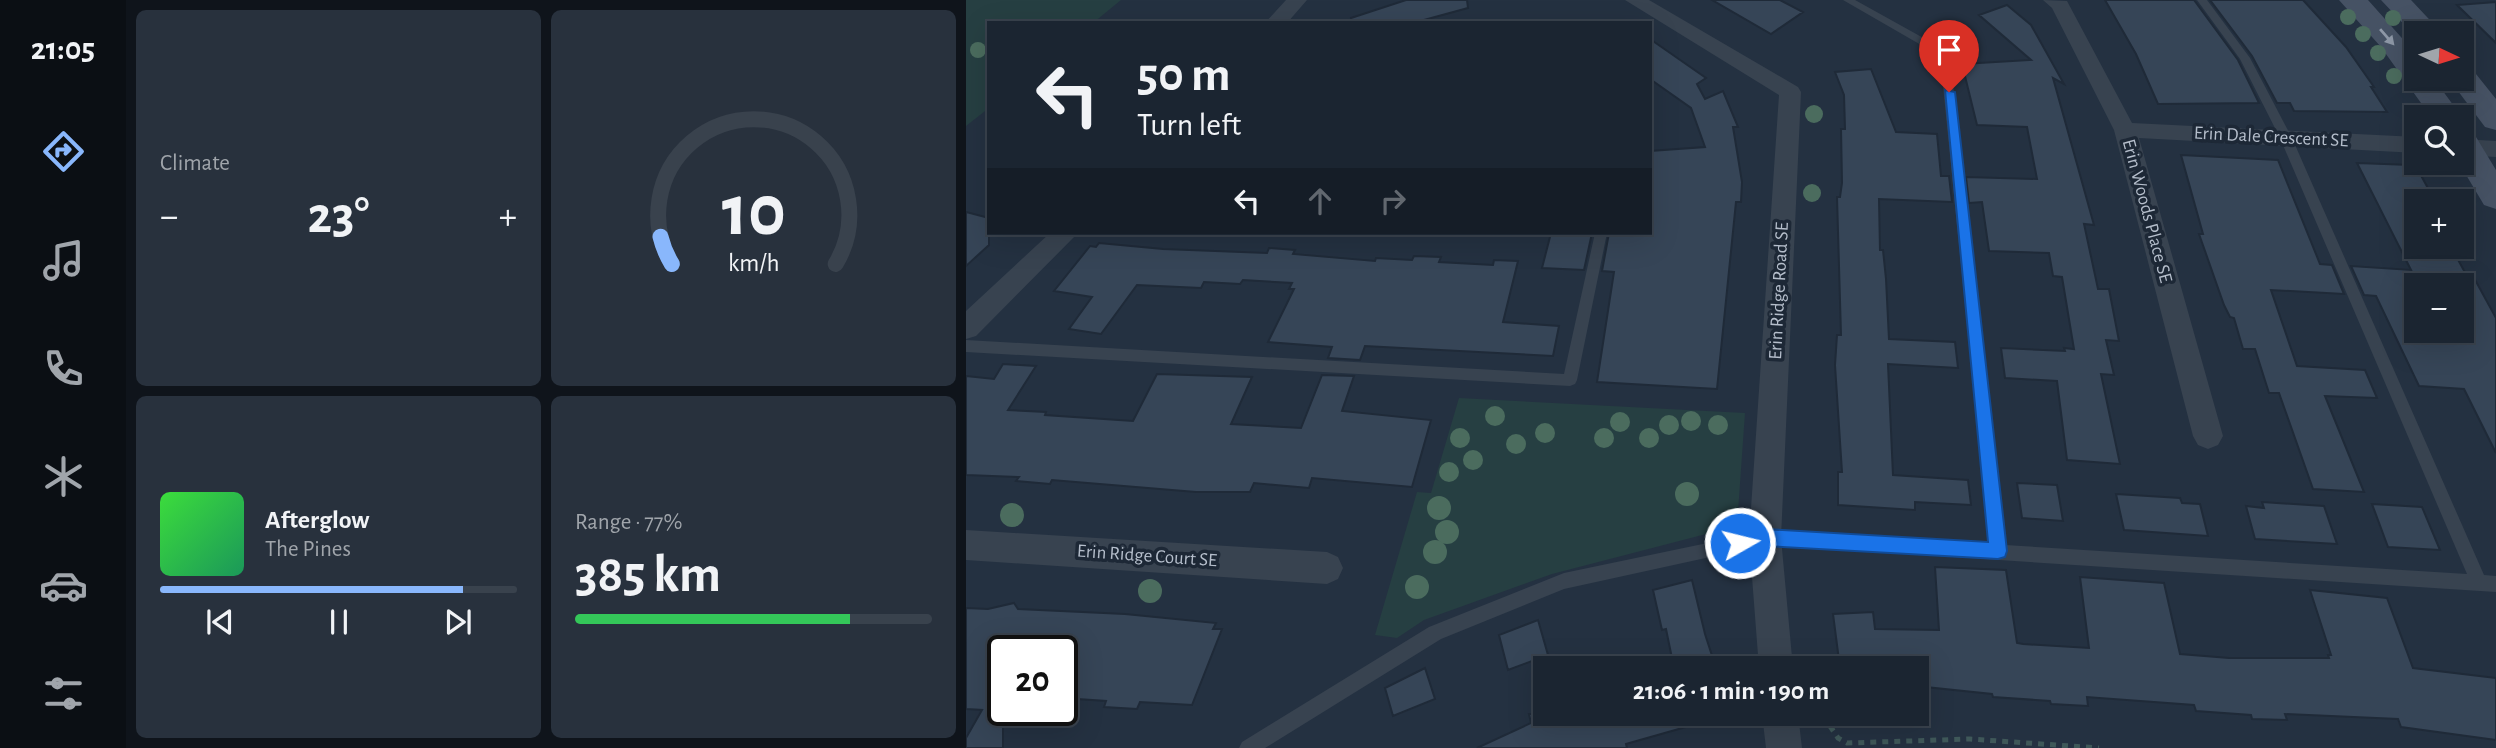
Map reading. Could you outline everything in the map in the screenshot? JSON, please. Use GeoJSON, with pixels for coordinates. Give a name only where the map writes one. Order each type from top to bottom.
{"type":"FeatureCollection","features":[{"type":"Feature","properties":{"kind":"street"},"geometry":{"type":"LineString","coordinates":[[1277,21],[1297,0]]}},
{"type":"Feature","properties":{"kind":"street","name":"Erin Ridge Road SE"},"geometry":{"type":"LineString","coordinates":[[1635,0],[1790,92],[1765,538],[1775,656]]}},
{"type":"Feature","properties":{"kind":"street","name":"Erin Woods Place SE"},"geometry":{"type":"LineString","coordinates":[[2053,0],[2060,5],[2124,130],[2208,436]]}},
{"type":"Feature","properties":{"kind":"street"},"geometry":{"type":"LineString","coordinates":[[2353,0],[2404,58]]}},
{"type":"Feature","properties":{"kind":"street"},"geometry":{"type":"LineString","coordinates":[[2395,0],[2416,21]]}},
{"type":"Feature","properties":{"kind":"street"},"geometry":{"type":"LineString","coordinates":[[2474,91],[2496,120]]}},
{"type":"Feature","properties":{"kind":"street","name":"Erin Dale Crescent SE"},"geometry":{"type":"LineString","coordinates":[[2124,130],[2404,144]]}},
{"type":"Feature","properties":{"kind":"street"},"geometry":{"type":"LineString","coordinates":[[2474,150],[2496,197]]}},
{"type":"Feature","properties":{"kind":"street"},"geometry":{"type":"LineString","coordinates":[[966,328],[1064,235]]}},
{"type":"Feature","properties":{"kind":"street","name":"Erin Ridge Court SE"},"geometry":{"type":"LineString","coordinates":[[966,545],[1327,568]]}},
{"type":"Feature","properties":{"kind":"street"},"geometry":{"type":"LineString","coordinates":[[1781,726],[1784,748]]}},
{"type":"Feature","properties":{"kind":"lane"},"geometry":{"type":"LineString","coordinates":[[1848,0],[1933,47],[1946,65],[1998,551]]}},
{"type":"Feature","properties":{"kind":"lane"},"geometry":{"type":"LineString","coordinates":[[1248,748],[1434,633],[1564,581],[1765,538],[2488,584],[2286,138],[2245,58],[2202,0]]}},
{"type":"Feature","properties":{"kind":"lane"},"geometry":{"type":"LineString","coordinates":[[966,346],[1570,380],[1601,235]]}},
{"type":"Feature","properties":{"kind":"path"},"geometry":{"type":"LineString","coordinates":[[1830,726],[1838,738],[1847,743],[1970,739],[2099,748]]}},
{"type":"Feature","properties":{"kind":"green space"},"geometry":{"type":"Polygon","coordinates":[[[966,0],[1121,0],[1095,21],[987,21],[987,110],[966,126],[966,0]]]}},
{"type":"Feature","properties":{"kind":"green space"},"geometry":{"type":"Polygon","coordinates":[[[1459,398],[1745,413],[1737,526],[1552,574],[1424,620],[1397,638],[1375,635],[1417,492],[1431,493],[1459,398]]]}},
{"type":"Feature","properties":{"kind":"building"},"geometry":{"type":"Polygon","coordinates":[[[1406,0],[1467,0],[1468,8],[1420,21],[1352,21],[1351,18],[1406,0]]]}},
{"type":"Feature","properties":{"kind":"building"},"geometry":{"type":"Polygon","coordinates":[[[1712,0],[1780,0],[1803,12],[1771,34],[1712,0]]]}},
{"type":"Feature","properties":{"kind":"building"},"geometry":{"type":"Polygon","coordinates":[[[2105,0],[2194,0],[2238,60],[2259,103],[2158,104],[2136,54],[2105,0]]]}},
{"type":"Feature","properties":{"kind":"building"},"geometry":{"type":"Polygon","coordinates":[[[2210,0],[2303,0],[2346,47],[2374,87],[2371,87],[2387,112],[2294,111],[2290,103],[2277,103],[2252,56],[2210,0]]]}},
{"type":"Feature","properties":{"kind":"building"},"geometry":{"type":"Polygon","coordinates":[[[2496,2],[2496,43],[2474,21],[2457,5],[2496,2]]]}},
{"type":"Feature","properties":{"kind":"building"},"geometry":{"type":"Polygon","coordinates":[[[2007,5],[2031,25],[2064,84],[2053,78],[2094,225],[2084,224],[2098,289],[2109,289],[2119,341],[2106,340],[2114,375],[2101,374],[2120,464],[2067,460],[2057,381],[2005,378],[2001,348],[2065,351],[2064,348],[2074,349],[2062,277],[2053,276],[2049,253],[1989,251],[1982,202],[1969,203],[1966,177],[2037,179],[2027,127],[1977,125],[1962,64],[2031,60],[1979,15],[2007,5]]]}},
{"type":"Feature","properties":{"kind":"building"},"geometry":{"type":"Polygon","coordinates":[[[1652,40],[1706,78],[1697,84],[1705,99],[1723,91],[1738,127],[1733,127],[1742,182],[1741,202],[1736,202],[1717,389],[1597,382],[1614,272],[1602,271],[1609,235],[1652,235],[1652,151],[1705,147],[1691,108],[1652,80],[1652,40]]]}},
{"type":"Feature","properties":{"kind":"building"},"geometry":{"type":"Polygon","coordinates":[[[1871,69],[1896,132],[1937,134],[1941,176],[1949,176],[1952,202],[1879,199],[1880,250],[1883,250],[1886,279],[1889,339],[1955,342],[1958,368],[1888,364],[1893,475],[1968,480],[1971,505],[1915,502],[1915,510],[1838,505],[1838,472],[1842,472],[1835,365],[1837,335],[1841,335],[1837,197],[1840,197],[1842,183],[1841,129],[1845,129],[1844,95],[1835,72],[1871,69]]]}},
{"type":"Feature","properties":{"kind":"building"},"geometry":{"type":"Polygon","coordinates":[[[2181,155],[2278,160],[2320,264],[2332,265],[2344,294],[2271,290],[2297,366],[2365,370],[2377,398],[2325,396],[2364,492],[2313,489],[2279,393],[2269,393],[2255,349],[2243,349],[2234,318],[2230,317],[2224,305],[2199,234],[2203,234],[2181,155]]]}},
{"type":"Feature","properties":{"kind":"building"},"geometry":{"type":"Polygon","coordinates":[[[2357,163],[2404,165],[2404,175],[2421,175],[2428,189],[2404,189],[2404,256],[2357,163]]]}},
{"type":"Feature","properties":{"kind":"building"},"geometry":{"type":"Polygon","coordinates":[[[966,212],[987,217],[989,245],[966,266],[966,212]]]}},
{"type":"Feature","properties":{"kind":"building"},"geometry":{"type":"Polygon","coordinates":[[[1550,235],[1592,235],[1584,270],[1542,268],[1550,235]]]}},
{"type":"Feature","properties":{"kind":"building"},"geometry":{"type":"Polygon","coordinates":[[[1099,243],[1163,249],[1267,253],[1269,248],[1295,250],[1293,254],[1375,261],[1376,258],[1412,260],[1414,256],[1441,257],[1439,262],[1493,265],[1494,260],[1518,261],[1503,322],[1559,326],[1553,356],[1365,346],[1360,360],[1328,358],[1332,347],[1268,342],[1294,289],[1289,289],[1292,283],[1243,280],[1240,284],[1204,282],[1201,288],[1137,285],[1101,334],[1069,329],[1092,297],[1054,291],[1090,246],[1096,247],[1099,243]]]}},
{"type":"Feature","properties":{"kind":"building"},"geometry":{"type":"Polygon","coordinates":[[[2405,259],[2458,259],[2465,273],[2404,273],[2404,343],[2474,343],[2474,278],[2496,318],[2496,453],[2464,389],[2419,386],[2376,296],[2364,295],[2351,266],[2411,270],[2405,259]]]}},
{"type":"Feature","properties":{"kind":"building"},"geometry":{"type":"Polygon","coordinates":[[[1003,364],[1036,366],[1008,410],[1046,412],[1045,415],[1133,421],[1157,374],[1252,377],[1231,424],[1301,428],[1322,375],[1354,376],[1342,411],[1431,420],[1412,487],[1312,478],[1309,488],[1254,483],[1250,492],[1196,492],[1052,480],[1050,484],[1016,481],[1019,477],[966,475],[966,376],[994,379],[1003,364]]]}},
{"type":"Feature","properties":{"kind":"building"},"geometry":{"type":"Polygon","coordinates":[[[2017,483],[2057,485],[2063,521],[2022,518],[2017,483]]]}},
{"type":"Feature","properties":{"kind":"building"},"geometry":{"type":"Polygon","coordinates":[[[2116,494],[2180,498],[2182,503],[2200,504],[2208,536],[2124,530],[2116,494]]]}},
{"type":"Feature","properties":{"kind":"building"},"geometry":{"type":"Polygon","coordinates":[[[2262,502],[2324,506],[2337,544],[2255,539],[2246,506],[2264,508],[2262,502]]]}},
{"type":"Feature","properties":{"kind":"building"},"geometry":{"type":"Polygon","coordinates":[[[2372,504],[2422,507],[2440,550],[2388,547],[2372,504]]]}},
{"type":"Feature","properties":{"kind":"building"},"geometry":{"type":"Polygon","coordinates":[[[1935,567],[2006,570],[2017,643],[2023,644],[2089,648],[2080,577],[2164,583],[2180,654],[2229,658],[2329,658],[2328,655],[2331,655],[2310,590],[2387,598],[2413,668],[2496,678],[2496,740],[2401,727],[2398,719],[2285,714],[2287,720],[2252,719],[2251,715],[2196,711],[2194,705],[2087,697],[2088,706],[2051,704],[2050,701],[1993,697],[1992,694],[1929,687],[1929,656],[1838,656],[1833,614],[1873,612],[1875,629],[1939,630],[1935,567]]]}},
{"type":"Feature","properties":{"kind":"building"},"geometry":{"type":"Polygon","coordinates":[[[1692,580],[1712,656],[1672,656],[1666,629],[1662,630],[1653,590],[1692,580]]]}},
{"type":"Feature","properties":{"kind":"building"},"geometry":{"type":"Polygon","coordinates":[[[1014,603],[1018,609],[1125,614],[1216,623],[1213,629],[1222,629],[1192,705],[1140,702],[1137,709],[1104,707],[1106,701],[1078,699],[1078,635],[987,635],[987,726],[1003,726],[1003,748],[966,748],[966,738],[982,710],[966,709],[966,608],[988,609],[1014,603]]]}},
{"type":"Feature","properties":{"kind":"building"},"geometry":{"type":"Polygon","coordinates":[[[1538,620],[1548,655],[1533,656],[1533,661],[1508,670],[1499,635],[1538,620]]]}},
{"type":"Feature","properties":{"kind":"building"},"geometry":{"type":"Polygon","coordinates":[[[1425,668],[1435,699],[1393,716],[1385,688],[1425,668]]]}},
{"type":"Feature","properties":{"kind":"building"},"geometry":{"type":"Polygon","coordinates":[[[1529,714],[1533,714],[1533,726],[1689,726],[1626,744],[1627,748],[1477,748],[1531,723],[1529,714]]]}},
{"type":"Feature","properties":{"kind":"route"},"geometry":{"type":"LineString","coordinates":[[1740,543],[1765,538],[1998,551],[1949,92]]}}]}
